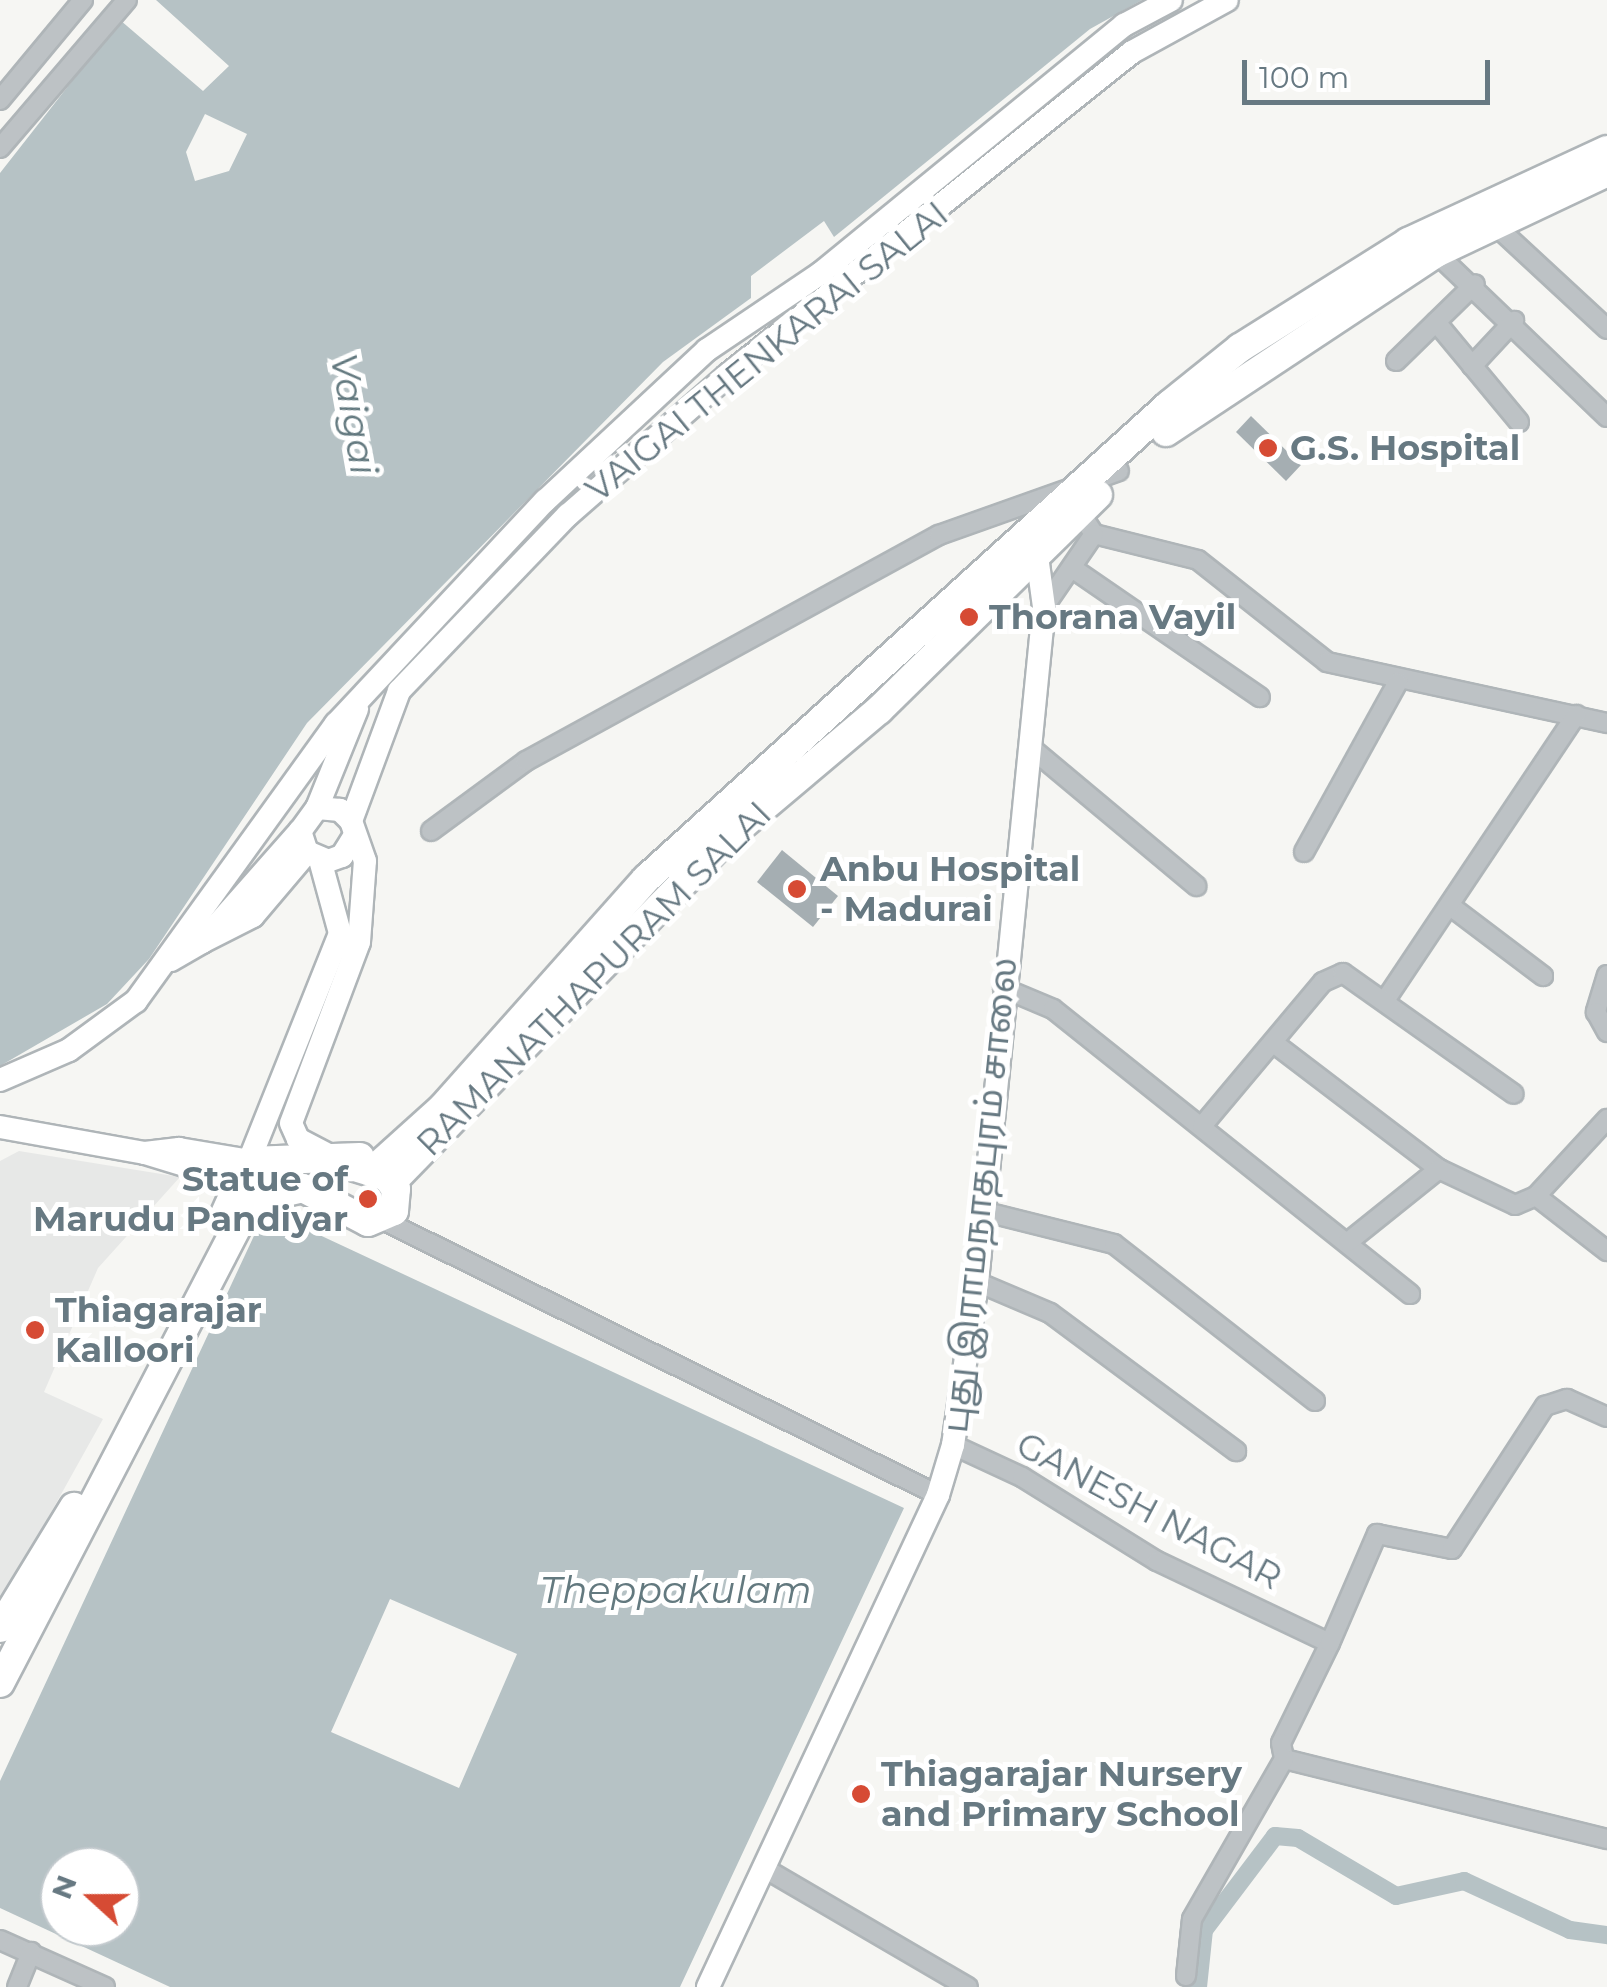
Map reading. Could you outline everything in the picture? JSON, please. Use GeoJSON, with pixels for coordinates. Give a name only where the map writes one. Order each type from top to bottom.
{"type":"FeatureCollection","features":[{"type":"Feature","properties":{"kind":"highway","name":"RAMANATHAPURAM SALAI"},"geometry":{"type":"LineString","coordinates":[[382,1177],[728,837],[878,710],[1036,544],[1089,480],[1257,337],[1408,242],[1607,150]]}},
{"type":"Feature","properties":{"kind":"highway","name":"RAMANATHAPURAM SALAI"},"geometry":{"type":"LineString","coordinates":[[245,1172],[342,1162],[400,1145],[442,1108],[646,878],[1036,544],[1087,524],[1119,471],[1186,414],[1436,254],[1607,172]]}},
{"type":"Feature","properties":{"kind":"highway"},"geometry":{"type":"LineString","coordinates":[[382,1177],[400,1145]]}},
{"type":"Feature","properties":{"kind":"highway"},"geometry":{"type":"LineString","coordinates":[[0,1683],[251,1200],[271,1190],[304,1188],[350,1209],[368,1222],[383,1220],[396,1204],[382,1177],[342,1162]]}},
{"type":"Feature","properties":{"kind":"highway"},"geometry":{"type":"LineString","coordinates":[[0,1628],[66,1523],[245,1172]]}},
{"type":"Feature","properties":{"kind":"main road","name":"VAIGAI THENKARAI SALAI"},"geometry":{"type":"LineString","coordinates":[[0,1080],[104,1029],[168,961],[362,699],[545,502],[707,350],[821,273],[1124,25],[1171,0]]}},
{"type":"Feature","properties":{"kind":"main road","name":"VAIGAI THENKARAI SALAI"},"geometry":{"type":"LineString","coordinates":[[352,829],[399,691],[568,515],[728,374],[1132,52],[1227,0]]}},
{"type":"Feature","properties":{"kind":"main road","name":"புது இராமநாதபுரம் சாலை"},"geometry":{"type":"LineString","coordinates":[[708,1987],[938,1495],[953,1446],[977,1282],[1003,988],[1044,607],[1036,544]]}},
{"type":"Feature","properties":{"kind":"main road","name":"VAIGAI THENKARAI SALAI"},"geometry":{"type":"LineString","coordinates":[[168,961],[254,916],[309,848],[317,808],[362,699]]}},
{"type":"Feature","properties":{"kind":"main road"},"geometry":{"type":"LineString","coordinates":[[317,808],[340,810],[366,861],[359,942],[290,1128],[342,1162]]}},
{"type":"Feature","properties":{"kind":"main road"},"geometry":{"type":"LineString","coordinates":[[309,848],[342,856],[352,829]]}},
{"type":"Feature","properties":{"kind":"main road"},"geometry":{"type":"LineString","coordinates":[[245,1172],[340,933],[309,848]]}},
{"type":"Feature","properties":{"kind":"main road"},"geometry":{"type":"LineString","coordinates":[[0,1142],[12,1128],[245,1172],[271,1190]]}},
{"type":"Feature","properties":{"kind":"street"},"geometry":{"type":"LineString","coordinates":[[0,148],[122,2]]}},
{"type":"Feature","properties":{"kind":"street"},"geometry":{"type":"LineString","coordinates":[[0,100],[71,4]]}},
{"type":"Feature","properties":{"kind":"street"},"geometry":{"type":"LineString","coordinates":[[1497,227],[1607,329]]}},
{"type":"Feature","properties":{"kind":"street"},"geometry":{"type":"LineString","coordinates":[[1436,254],[1476,284],[1607,417]]}},
{"type":"Feature","properties":{"kind":"street"},"geometry":{"type":"LineString","coordinates":[[1396,361],[1476,284]]}},
{"type":"Feature","properties":{"kind":"street"},"geometry":{"type":"LineString","coordinates":[[1472,366],[1514,321]]}},
{"type":"Feature","properties":{"kind":"street"},"geometry":{"type":"LineString","coordinates":[[1436,322],[1519,422]]}},
{"type":"Feature","properties":{"kind":"street"},"geometry":{"type":"LineString","coordinates":[[430,831],[526,761],[939,535],[1119,471]]}},
{"type":"Feature","properties":{"kind":"street"},"geometry":{"type":"LineString","coordinates":[[1044,607],[1072,568],[1087,524],[1198,560],[1328,662],[1398,682],[1607,723]]}},
{"type":"Feature","properties":{"kind":"street"},"geometry":{"type":"LineString","coordinates":[[1072,568],[1260,697]]}},
{"type":"Feature","properties":{"kind":"street"},"geometry":{"type":"LineString","coordinates":[[1304,852],[1398,682]]}},
{"type":"Feature","properties":{"kind":"street"},"geometry":{"type":"LineString","coordinates":[[1386,998],[1453,908],[1576,714]]}},
{"type":"Feature","properties":{"kind":"street"},"geometry":{"type":"LineString","coordinates":[[1030,747],[1196,886]]}},
{"type":"Feature","properties":{"kind":"street"},"geometry":{"type":"LineString","coordinates":[[1453,908],[1543,976]]}},
{"type":"Feature","properties":{"kind":"street"},"geometry":{"type":"LineString","coordinates":[[1202,1126],[1332,975],[1357,978],[1514,1094]]}},
{"type":"Feature","properties":{"kind":"street"},"geometry":{"type":"LineString","coordinates":[[1607,975],[1596,1012],[1607,1032]]}},
{"type":"Feature","properties":{"kind":"street"},"geometry":{"type":"LineString","coordinates":[[1003,988],[1053,1009],[1410,1294]]}},
{"type":"Feature","properties":{"kind":"street"},"geometry":{"type":"LineString","coordinates":[[1275,1044],[1439,1169],[1494,1200],[1515,1205],[1536,1196],[1607,1119]]}},
{"type":"Feature","properties":{"kind":"street"},"geometry":{"type":"LineString","coordinates":[[1348,1242],[1439,1169]]}},
{"type":"Feature","properties":{"kind":"street"},"geometry":{"type":"LineString","coordinates":[[1536,1196],[1607,1251]]}},
{"type":"Feature","properties":{"kind":"street"},"geometry":{"type":"LineString","coordinates":[[982,1211],[1114,1244],[1316,1401]]}},
{"type":"Feature","properties":{"kind":"street"},"geometry":{"type":"LineString","coordinates":[[383,1220],[938,1495]]}},
{"type":"Feature","properties":{"kind":"street"},"geometry":{"type":"LineString","coordinates":[[977,1282],[1050,1313],[1236,1451]]}},
{"type":"Feature","properties":{"kind":"street"},"geometry":{"type":"LineString","coordinates":[[1186,1976],[1192,1919],[1284,1758],[1281,1743],[1377,1534],[1452,1549],[1477,1521],[1544,1406],[1567,1398],[1607,1417]]}},
{"type":"Feature","properties":{"kind":"street","name":"GANESH NAGAR"},"geometry":{"type":"LineString","coordinates":[[953,1446],[1022,1477],[1157,1561],[1330,1643]]}},
{"type":"Feature","properties":{"kind":"street"},"geometry":{"type":"LineString","coordinates":[[1284,1758],[1607,1839]]}},
{"type":"Feature","properties":{"kind":"street"},"geometry":{"type":"LineString","coordinates":[[764,1868],[968,1987]]}},
{"type":"Feature","properties":{"kind":"street"},"geometry":{"type":"LineString","coordinates":[[0,1940],[105,1987]]}},
{"type":"Feature","properties":{"kind":"street"},"geometry":{"type":"LineString","coordinates":[[16,1987],[31,1952]]}},
{"type":"Feature","properties":{"kind":"shaded area","name":"Thiagarajar Kalloori"},"geometry":{"type":"Polygon","coordinates":[[[19,1151],[180,1177],[98,1268],[44,1392],[103,1419],[0,1604],[0,1161],[19,1151]]]}},
{"type":"Feature","properties":{"kind":"water","name":"Vaigai"},"geometry":{"type":"Polygon","coordinates":[[[156,0],[1142,0],[1090,29],[834,237],[824,221],[751,276],[751,298],[663,362],[307,723],[149,959],[107,1004],[0,1066],[0,173],[120,20],[203,91],[229,66],[156,0]],[[205,114],[186,152],[195,181],[229,171],[247,134],[205,114]]]}},
{"type":"Feature","properties":{"kind":"water","name":"Theppakulam"},"geometry":{"type":"Polygon","coordinates":[[[266,1210],[904,1508],[680,1987],[170,1987],[84,1947],[140,1947],[140,1847],[40,1847],[40,1927],[0,1908],[0,1781],[266,1210]],[[390,1599],[331,1732],[459,1788],[517,1654],[390,1599]]]}},
{"type":"Feature","properties":{"kind":"building","name":"G.S. Hospital"},"geometry":{"type":"Polygon","coordinates":[[[1251,416],[1301,465],[1286,481],[1236,432],[1251,416]]]}},
{"type":"Feature","properties":{"kind":"building","name":"Anbu Hospital - Madurai"},"geometry":{"type":"Polygon","coordinates":[[[782,850],[838,896],[813,927],[757,882],[782,850]]]}},
{"type":"Feature","properties":{"kind":"waterway"},"geometry":{"type":"LineString","coordinates":[[1198,1987],[1204,1930],[1275,1836],[1298,1838],[1396,1896],[1464,1881],[1570,1930],[1607,1935]]}},
{"type":"Feature","properties":{"kind":"place","name":"G.S. Hospital"},"geometry":{"type":"Point","coordinates":[1268,448]}},
{"type":"Feature","properties":{"kind":"place","name":"Thorana Vayil"},"geometry":{"type":"Point","coordinates":[969,617]}},
{"type":"Feature","properties":{"kind":"place","name":"Anbu Hospital - Madurai"},"geometry":{"type":"Point","coordinates":[797,889]}},
{"type":"Feature","properties":{"kind":"place","name":"Statue of Marudu Pandiyar"},"geometry":{"type":"Point","coordinates":[368,1199]}},
{"type":"Feature","properties":{"kind":"place","name":"Thiagarajar Kalloori"},"geometry":{"type":"Point","coordinates":[35,1330]}},
{"type":"Feature","properties":{"kind":"place","name":"Thiagarajar Nursery and Primary School"},"geometry":{"type":"Point","coordinates":[861,1794]}}]}
